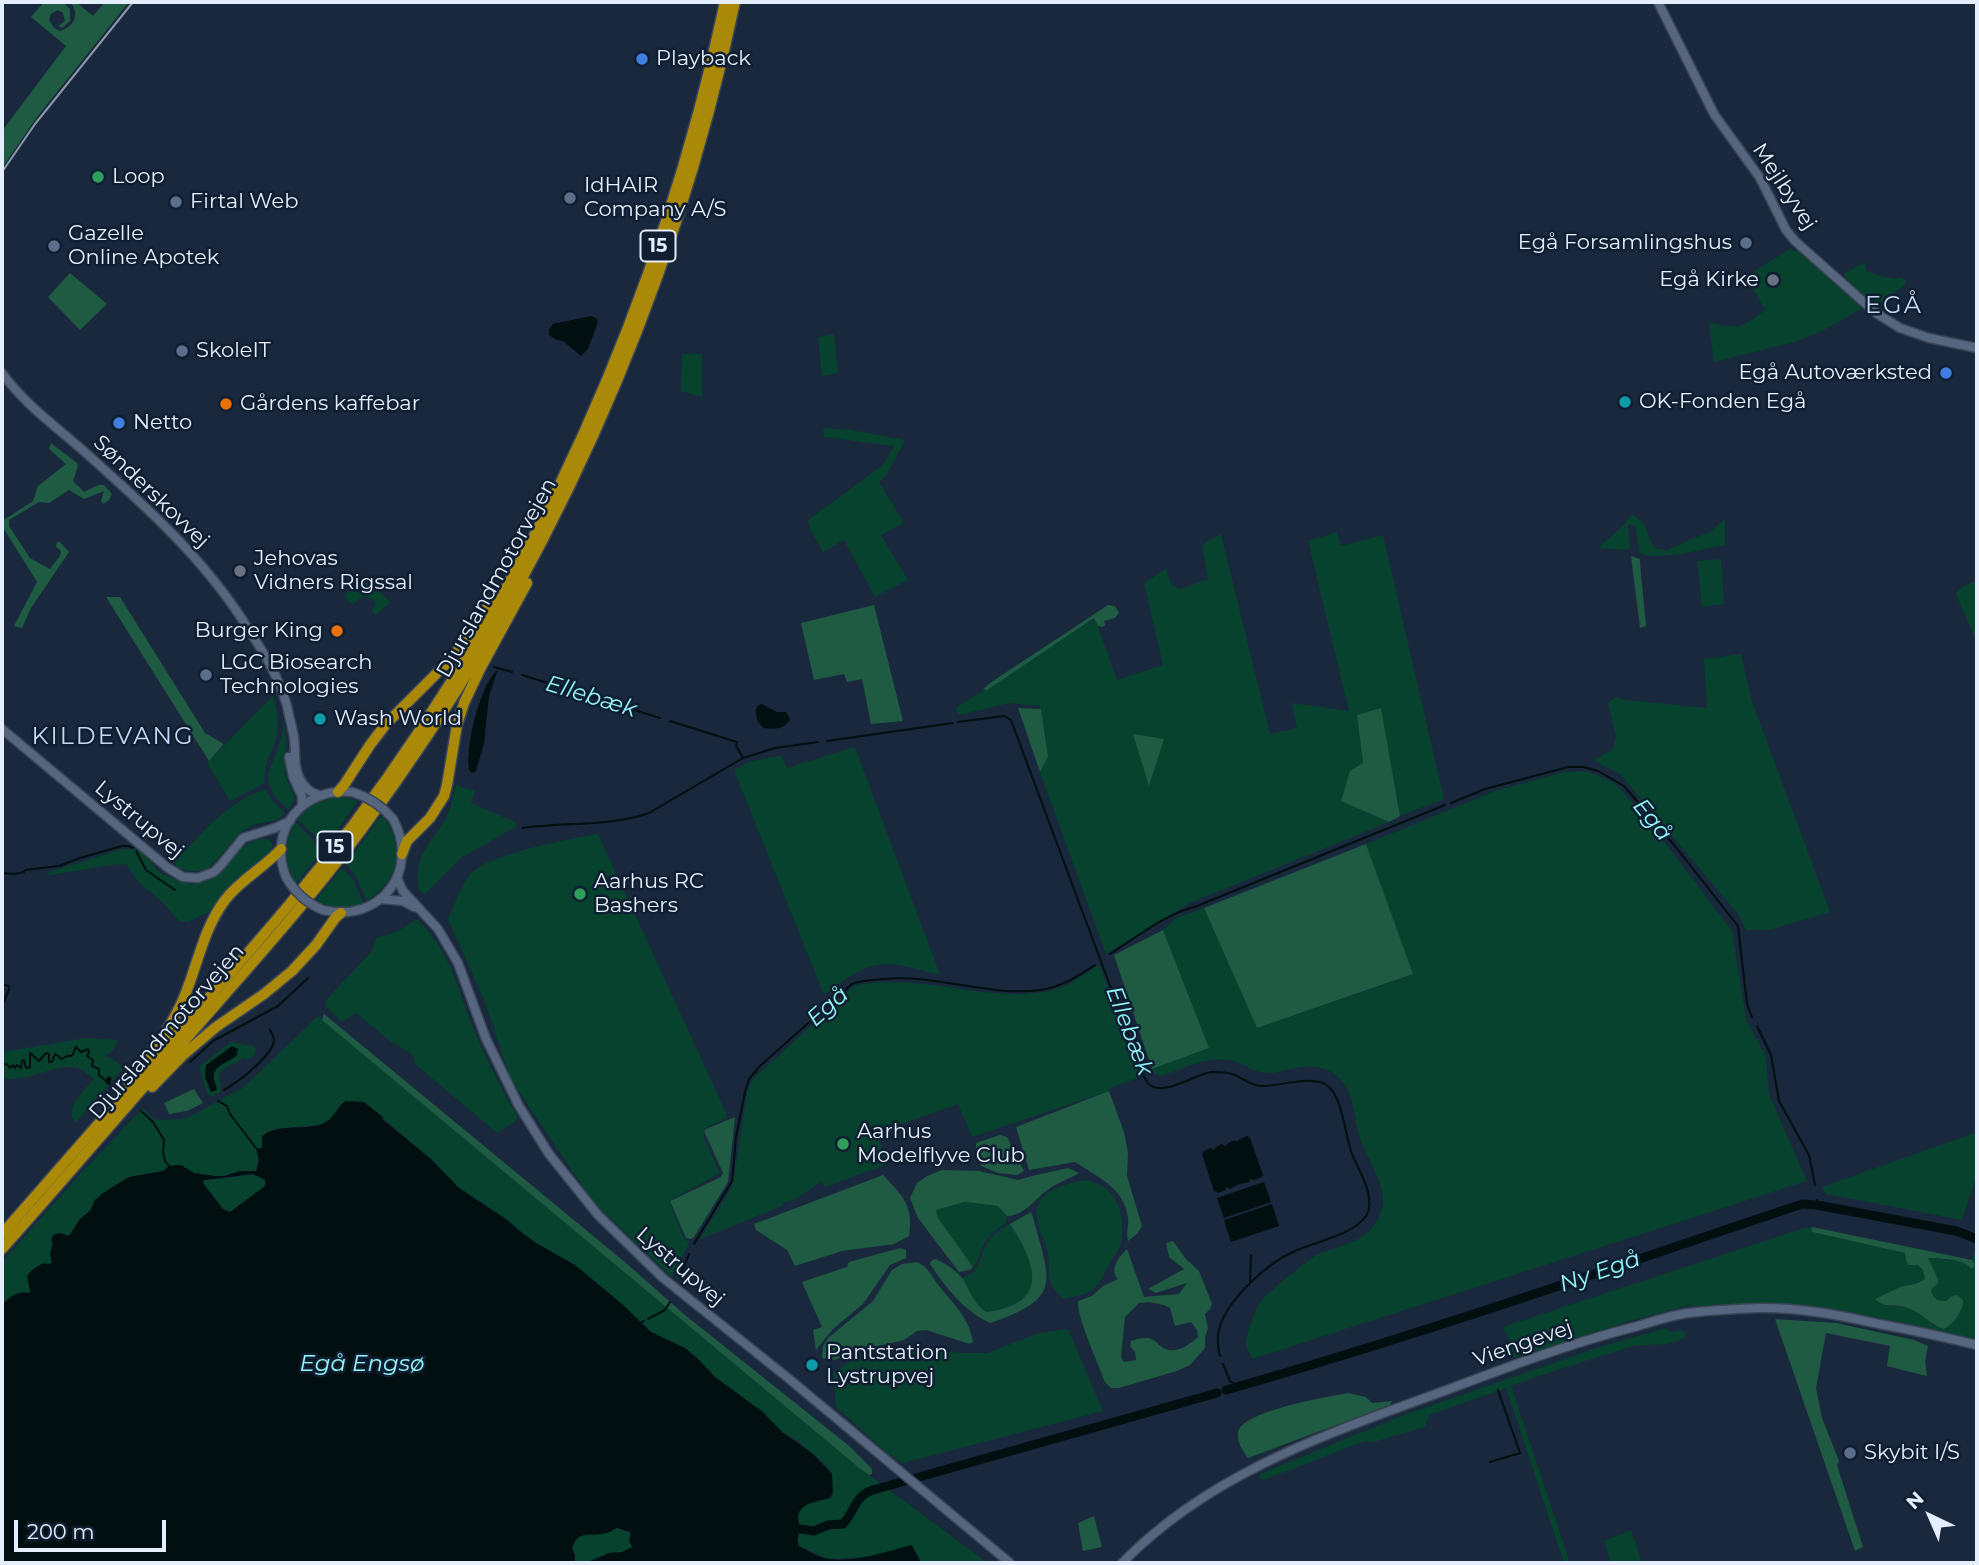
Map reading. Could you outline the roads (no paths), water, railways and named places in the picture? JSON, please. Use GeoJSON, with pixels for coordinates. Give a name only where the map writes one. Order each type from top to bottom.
{"type":"FeatureCollection","features":[{"type":"Feature","properties":{"kind":"highway","name":"Djurslandmotorvejen"},"geometry":{"type":"LineString","coordinates":[[2,1232],[264,934],[352,825],[410,745],[475,642],[529,545],[605,385],[657,248],[697,117],[725,2]]}},
{"type":"Feature","properties":{"kind":"highway","name":"Djurslandmotorvejen"},"geometry":{"type":"LineString","coordinates":[[2,1249],[272,940],[360,831],[418,750],[473,665],[567,493],[615,388],[662,266],[686,191],[735,2]]}},
{"type":"Feature","properties":{"kind":"highway"},"geometry":{"type":"LineString","coordinates":[[402,853],[407,841],[430,818],[444,796],[457,724],[464,703],[565,505],[615,388]]}},
{"type":"Feature","properties":{"kind":"highway"},"geometry":{"type":"LineString","coordinates":[[338,792],[386,724],[453,657],[474,629],[561,481]]}},
{"type":"Feature","properties":{"kind":"highway"},"geometry":{"type":"LineString","coordinates":[[2,1232],[161,1040],[178,1012],[208,930],[225,901],[243,881],[268,862],[282,845]]}},
{"type":"Feature","properties":{"kind":"highway"},"geometry":{"type":"LineString","coordinates":[[69,1173],[183,1055],[292,971],[341,913]]}},
{"type":"Feature","properties":{"kind":"street","name":"Mejlbyvej"},"geometry":{"type":"LineString","coordinates":[[1658,2],[1714,114],[1760,178],[1786,230],[1795,241],[1876,313],[1892,323],[1929,338],[1977,348]]}},
{"type":"Feature","properties":{"kind":"street","name":"Sønderskovvej"},"geometry":{"type":"LineString","coordinates":[[2,373],[31,405],[147,506],[207,571],[271,667],[282,691],[291,726],[299,777],[308,790],[319,796]]}},
{"type":"Feature","properties":{"kind":"street","name":"Sønderskovvej"},"geometry":{"type":"LineString","coordinates":[[291,726],[290,769],[302,796],[302,806]]}},
{"type":"Feature","properties":{"kind":"street","name":"Lystrupvej"},"geometry":{"type":"LineString","coordinates":[[2,729],[168,868],[183,877],[198,878],[214,872],[243,838],[290,821]]}},
{"type":"Feature","properties":{"kind":"street"},"geometry":{"type":"LineString","coordinates":[[338,792],[352,792],[378,804],[393,820],[400,836],[402,853],[397,878],[380,900],[362,909],[341,913],[323,910],[304,900],[286,877],[282,863],[282,845],[290,821],[302,806],[319,796],[338,792]]}},
{"type":"Feature","properties":{"kind":"street"},"geometry":{"type":"LineString","coordinates":[[258,832],[276,836],[282,845]]}},
{"type":"Feature","properties":{"kind":"street","name":"Lystrupvej"},"geometry":{"type":"LineString","coordinates":[[397,878],[403,891],[443,936],[458,963],[486,1040],[505,1082],[539,1139],[579,1194],[616,1234],[663,1278],[1010,1563]]}},
{"type":"Feature","properties":{"kind":"street","name":"Lystrupvej"},"geometry":{"type":"LineString","coordinates":[[380,900],[403,901],[426,916]]}},
{"type":"Feature","properties":{"kind":"street","name":"Viengevej"},"geometry":{"type":"LineString","coordinates":[[1122,1563],[1179,1514],[1233,1478],[1269,1460],[1364,1420],[1500,1370],[1607,1334],[1687,1313],[1761,1308],[1828,1313],[1977,1345]]}},
{"type":"Feature","properties":{"kind":"water"},"geometry":{"type":"Polygon","coordinates":[[[591,316],[598,322],[588,349],[581,356],[563,341],[549,335],[553,324],[591,316]]]}},
{"type":"Feature","properties":{"kind":"water"},"geometry":{"type":"Polygon","coordinates":[[[498,669],[489,696],[484,743],[476,771],[472,773],[468,759],[475,716],[485,688],[498,669]]]}},
{"type":"Feature","properties":{"kind":"water"},"geometry":{"type":"Polygon","coordinates":[[[762,704],[777,712],[786,712],[790,719],[779,728],[764,728],[756,715],[757,706],[762,704]]]}},
{"type":"Feature","properties":{"kind":"water"},"geometry":{"type":"Polygon","coordinates":[[[232,1046],[238,1049],[237,1055],[216,1070],[214,1079],[217,1090],[211,1092],[205,1077],[206,1065],[232,1046]]]}},
{"type":"Feature","properties":{"kind":"water","name":"Egå Engsø"},"geometry":{"type":"Polygon","coordinates":[[[346,1101],[364,1102],[431,1159],[459,1188],[536,1243],[575,1265],[651,1332],[685,1348],[715,1377],[763,1412],[782,1432],[813,1454],[832,1474],[833,1493],[830,1498],[801,1509],[798,1518],[799,1546],[822,1557],[839,1560],[871,1556],[912,1545],[921,1563],[586,1563],[632,1547],[629,1540],[631,1532],[617,1528],[607,1533],[585,1535],[577,1539],[572,1549],[575,1563],[2,1563],[2,1305],[14,1295],[29,1293],[27,1276],[43,1263],[52,1263],[50,1254],[53,1235],[60,1233],[69,1236],[80,1219],[91,1210],[94,1201],[129,1177],[181,1165],[194,1173],[215,1176],[256,1171],[259,1161],[256,1148],[262,1148],[262,1136],[284,1128],[322,1124],[346,1101]],[[253,1174],[204,1180],[203,1183],[223,1209],[230,1212],[265,1186],[265,1180],[253,1174]]]}},
{"type":"Feature","properties":{"kind":"water"},"geometry":{"type":"Polygon","coordinates":[[[1247,1136],[1263,1175],[1230,1189],[1227,1187],[1218,1193],[1214,1191],[1202,1154],[1211,1148],[1214,1150],[1222,1144],[1226,1146],[1231,1141],[1247,1136]]]}},
{"type":"Feature","properties":{"kind":"water"},"geometry":{"type":"Polygon","coordinates":[[[1264,1182],[1271,1202],[1224,1218],[1217,1198],[1264,1182]]]}},
{"type":"Feature","properties":{"kind":"water"},"geometry":{"type":"Polygon","coordinates":[[[1272,1204],[1279,1226],[1231,1242],[1224,1220],[1272,1204]]]}},
{"type":"Feature","properties":{"kind":"waterway"},"geometry":{"type":"LineString","coordinates":[[494,667],[512,672]]}},
{"type":"Feature","properties":{"kind":"waterway","name":"Ellebæk"},"geometry":{"type":"LineString","coordinates":[[522,675],[660,718]]}},
{"type":"Feature","properties":{"kind":"waterway","name":"Ellebæk"},"geometry":{"type":"LineString","coordinates":[[958,722],[1004,716],[1011,720],[1144,1077],[1149,1084],[1164,1088],[1211,1072],[1224,1072],[1261,1086],[1306,1081],[1323,1083],[1329,1087],[1338,1102],[1351,1152],[1369,1196],[1369,1210],[1360,1223],[1352,1228],[1284,1257],[1261,1273],[1239,1295],[1223,1318],[1218,1335],[1220,1356]]}},
{"type":"Feature","properties":{"kind":"waterway","name":"Ellebæk"},"geometry":{"type":"LineString","coordinates":[[670,721],[737,742],[736,746],[743,758],[775,748],[818,742]]}},
{"type":"Feature","properties":{"kind":"waterway","name":"Ellebæk"},"geometry":{"type":"LineString","coordinates":[[827,741],[953,723]]}},
{"type":"Feature","properties":{"kind":"waterway"},"geometry":{"type":"LineString","coordinates":[[523,828],[602,822],[649,813],[743,758]]}},
{"type":"Feature","properties":{"kind":"waterway","name":"Egå"},"geometry":{"type":"LineString","coordinates":[[1451,803],[1485,789],[1568,767],[1598,771],[1624,786],[1738,926],[1747,1004],[1752,1017]]}},
{"type":"Feature","properties":{"kind":"waterway","name":"Egå"},"geometry":{"type":"LineString","coordinates":[[1110,954],[1174,914],[1445,805]]}},
{"type":"Feature","properties":{"kind":"waterway"},"geometry":{"type":"LineString","coordinates":[[2,873],[15,874],[25,870],[59,866],[122,846],[133,848]]}},
{"type":"Feature","properties":{"kind":"waterway"},"geometry":{"type":"LineString","coordinates":[[136,851],[146,870],[175,890]]}},
{"type":"Feature","properties":{"kind":"waterway","name":"Egå"},"geometry":{"type":"LineString","coordinates":[[694,1244],[732,1181],[736,1137],[749,1079],[852,984],[868,980],[904,978],[1002,991],[1041,990],[1063,984],[1095,965]]}},
{"type":"Feature","properties":{"kind":"waterway"},"geometry":{"type":"LineString","coordinates":[[190,1062],[213,1041],[278,1006],[308,978]]}},
{"type":"Feature","properties":{"kind":"waterway"},"geometry":{"type":"LineString","coordinates":[[2,984],[9,986],[2,1006]]}},
{"type":"Feature","properties":{"kind":"waterway","name":"Egå"},"geometry":{"type":"LineString","coordinates":[[1757,1026],[1771,1055],[1779,1101],[1809,1155],[1815,1185]]}},
{"type":"Feature","properties":{"kind":"waterway"},"geometry":{"type":"LineString","coordinates":[[224,1090],[267,1054],[274,1041],[270,1030]]}},
{"type":"Feature","properties":{"kind":"waterway"},"geometry":{"type":"LineString","coordinates":[[2,1064],[7,1064],[10,1068],[13,1065],[15,1068],[17,1065],[21,1068],[24,1060],[28,1068],[30,1053],[39,1061],[46,1053],[49,1054],[49,1062],[52,1062],[55,1054],[62,1059],[72,1056],[76,1047],[81,1052],[88,1049],[87,1056],[93,1060],[92,1066],[99,1069],[99,1075],[110,1084]]}},
{"type":"Feature","properties":{"kind":"waterway"},"geometry":{"type":"LineString","coordinates":[[218,1101],[227,1106],[256,1148]]}},
{"type":"Feature","properties":{"kind":"waterway"},"geometry":{"type":"LineString","coordinates":[[141,1111],[153,1122],[164,1140],[163,1152],[169,1166]]}},
{"type":"Feature","properties":{"kind":"waterway","name":"Ny Egå"},"geometry":{"type":"LineString","coordinates":[[1817,1200],[1817,1205]]}},
{"type":"Feature","properties":{"kind":"waterway","name":"Ny Egå"},"geometry":{"type":"LineString","coordinates":[[1226,1390],[1443,1324],[1802,1204],[1956,1231],[1977,1239]]}},
{"type":"Feature","properties":{"kind":"waterway"},"geometry":{"type":"LineString","coordinates":[[681,1274],[689,1254]]}},
{"type":"Feature","properties":{"kind":"waterway"},"geometry":{"type":"LineString","coordinates":[[1250,1282],[1251,1255]]}},
{"type":"Feature","properties":{"kind":"waterway","name":"Egå"},"geometry":{"type":"LineString","coordinates":[[648,1319],[665,1310],[670,1302]]}},
{"type":"Feature","properties":{"kind":"waterway","name":"Egå"},"geometry":{"type":"LineString","coordinates":[[640,1323],[644,1321]]}},
{"type":"Feature","properties":{"kind":"waterway"},"geometry":{"type":"LineString","coordinates":[[1223,1364],[1230,1381],[1239,1387]]}},
{"type":"Feature","properties":{"kind":"waterway"},"geometry":{"type":"LineString","coordinates":[[1490,1462],[1520,1453],[1498,1390]]}},
{"type":"Feature","properties":{"kind":"waterway","name":"Egå"},"geometry":{"type":"LineString","coordinates":[[800,1529],[814,1531],[828,1525],[843,1524],[858,1500],[873,1490],[1217,1393]]}},
{"type":"Feature","properties":{"kind":"tram line"},"geometry":{"type":"LineString","coordinates":[[2,172],[35,124],[133,2]]}},
{"type":"Feature","properties":{"kind":"place","name":"Playback"},"geometry":{"type":"Point","coordinates":[642,59]}},
{"type":"Feature","properties":{"kind":"place","name":"Loop"},"geometry":{"type":"Point","coordinates":[98,177]}},
{"type":"Feature","properties":{"kind":"place","name":"IdHAIR Company A/S"},"geometry":{"type":"Point","coordinates":[570,198]}},
{"type":"Feature","properties":{"kind":"place","name":"Firtal Web"},"geometry":{"type":"Point","coordinates":[176,202]}},
{"type":"Feature","properties":{"kind":"place","name":"Egå Forsamlingshus"},"geometry":{"type":"Point","coordinates":[1746,243]}},
{"type":"Feature","properties":{"kind":"place","name":"Gazelle Online Apotek"},"geometry":{"type":"Point","coordinates":[54,246]}},
{"type":"Feature","properties":{"kind":"place","name":"Egå Kirke"},"geometry":{"type":"Point","coordinates":[1773,280]}},
{"type":"Feature","properties":{"kind":"place","name":"SkoleIT"},"geometry":{"type":"Point","coordinates":[182,351]}},
{"type":"Feature","properties":{"kind":"place","name":"Egå Autoværksted"},"geometry":{"type":"Point","coordinates":[1946,373]}},
{"type":"Feature","properties":{"kind":"place","name":"OK-Fonden Egå"},"geometry":{"type":"Point","coordinates":[1625,402]}},
{"type":"Feature","properties":{"kind":"place","name":"Gårdens kaffebar"},"geometry":{"type":"Point","coordinates":[226,404]}},
{"type":"Feature","properties":{"kind":"place","name":"Netto"},"geometry":{"type":"Point","coordinates":[119,423]}},
{"type":"Feature","properties":{"kind":"place","name":"Jehovas Vidners Rigssal"},"geometry":{"type":"Point","coordinates":[240,571]}},
{"type":"Feature","properties":{"kind":"place","name":"Burger King"},"geometry":{"type":"Point","coordinates":[337,631]}},
{"type":"Feature","properties":{"kind":"place","name":"LGC Biosearch Technologies"},"geometry":{"type":"Point","coordinates":[206,675]}},
{"type":"Feature","properties":{"kind":"place","name":"Wash World"},"geometry":{"type":"Point","coordinates":[320,719]}},
{"type":"Feature","properties":{"kind":"place","name":"Aarhus RC Bashers"},"geometry":{"type":"Point","coordinates":[580,894]}},
{"type":"Feature","properties":{"kind":"place","name":"Aarhus Modelflyve Club"},"geometry":{"type":"Point","coordinates":[843,1144]}},
{"type":"Feature","properties":{"kind":"place","name":"Pantstation Lystrupvej"},"geometry":{"type":"Point","coordinates":[812,1365]}},
{"type":"Feature","properties":{"kind":"place","name":"Skybit I/S"},"geometry":{"type":"Point","coordinates":[1850,1453]}},
{"type":"Feature","properties":{"kind":"district","name":"EGÅ"},"geometry":{"type":"Point","coordinates":[1894,306]}},
{"type":"Feature","properties":{"kind":"district","name":"KILDEVANG"},"geometry":{"type":"Point","coordinates":[113,737]}}]}
